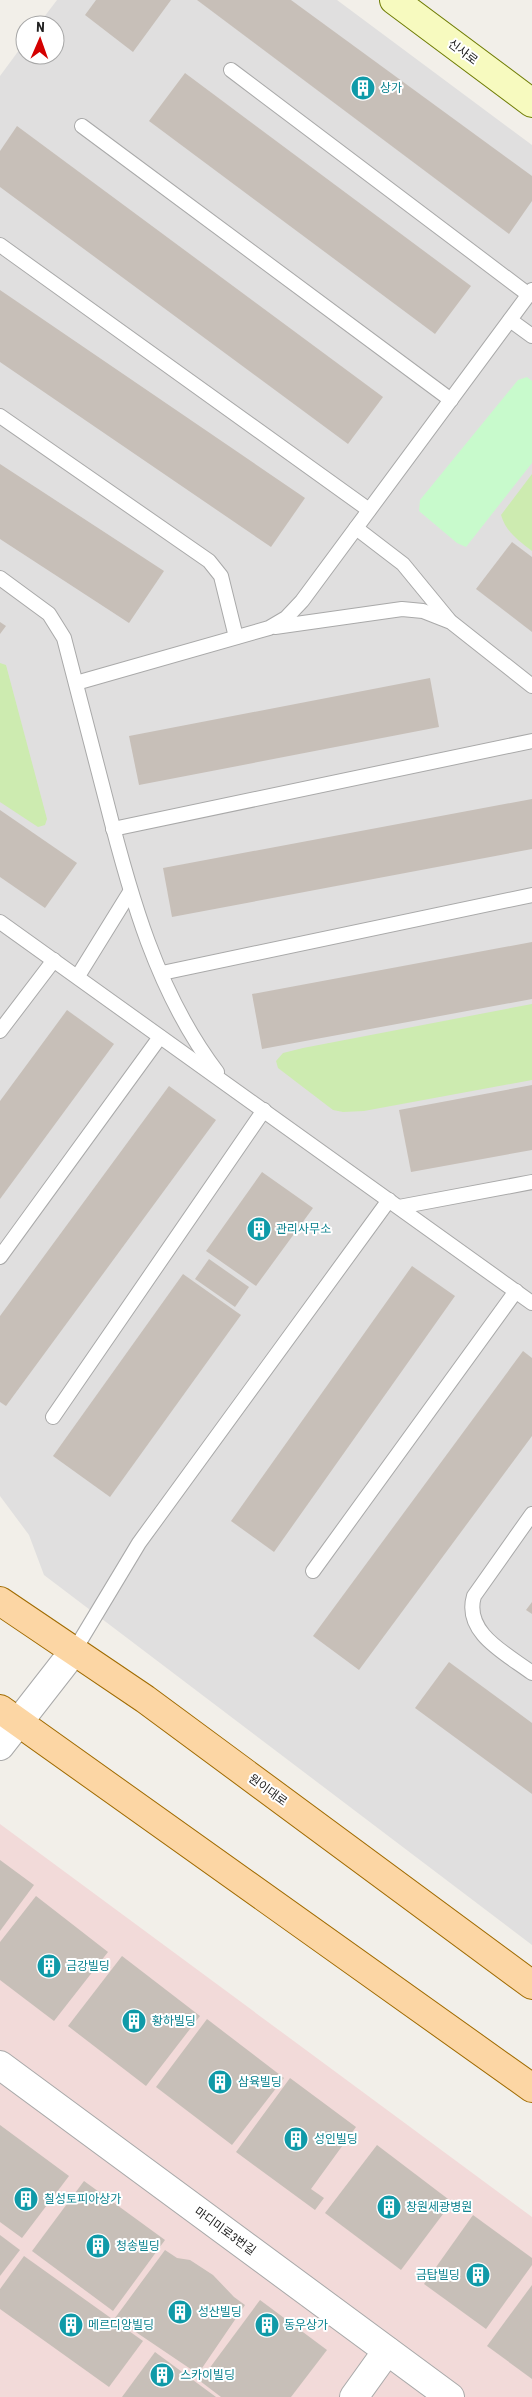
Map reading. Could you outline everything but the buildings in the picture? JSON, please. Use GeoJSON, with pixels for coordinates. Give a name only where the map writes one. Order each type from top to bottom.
{"type":"FeatureCollection","features":[{"type":"Feature","properties":{"kind":"main road","name":"신사로"},"geometry":{"type":"LineString","coordinates":[[394,0],[532,103]]}},
{"type":"Feature","properties":{"kind":"main road","name":"원이대로"},"geometry":{"type":"LineString","coordinates":[[0,1601],[145,1699],[532,1985]]}},
{"type":"Feature","properties":{"kind":"main road"},"geometry":{"type":"LineString","coordinates":[[9,1716],[532,2088]]}},
{"type":"Feature","properties":{"kind":"street"},"geometry":{"type":"LineString","coordinates":[[0,1746],[9,1716],[74,1651]]}},
{"type":"Feature","properties":{"kind":"street","name":"마디미로3번길"},"geometry":{"type":"LineString","coordinates":[[0,2065],[450,2397]]}},
{"type":"Feature","properties":{"kind":"street"},"geometry":{"type":"LineString","coordinates":[[354,2397],[387,2351]]}},
{"type":"Feature","properties":{"kind":"lane"},"geometry":{"type":"LineString","coordinates":[[231,70],[530,292],[302,601],[286,618],[269,628]]}},
{"type":"Feature","properties":{"kind":"lane"},"geometry":{"type":"LineString","coordinates":[[82,126],[451,400]]}},
{"type":"Feature","properties":{"kind":"lane"},"geometry":{"type":"LineString","coordinates":[[0,245],[369,510]]}},
{"type":"Feature","properties":{"kind":"lane"},"geometry":{"type":"LineString","coordinates":[[510,320],[532,336]]}},
{"type":"Feature","properties":{"kind":"lane"},"geometry":{"type":"LineString","coordinates":[[0,416],[209,561],[221,576],[236,637]]}},
{"type":"Feature","properties":{"kind":"lane"},"geometry":{"type":"LineString","coordinates":[[356,528],[403,564],[451,622],[532,686]]}},
{"type":"Feature","properties":{"kind":"lane"},"geometry":{"type":"LineString","coordinates":[[0,578],[49,614],[64,638],[130,892],[162,973],[188,1028],[225,1082]]}},
{"type":"Feature","properties":{"kind":"lane"},"geometry":{"type":"LineString","coordinates":[[76,683],[269,628],[402,610],[423,611],[451,622]]}},
{"type":"Feature","properties":{"kind":"lane"},"geometry":{"type":"LineString","coordinates":[[113,829],[532,741]]}},
{"type":"Feature","properties":{"kind":"lane"},"geometry":{"type":"LineString","coordinates":[[78,976],[130,892]]}},
{"type":"Feature","properties":{"kind":"lane"},"geometry":{"type":"LineString","coordinates":[[162,973],[532,895]]}},
{"type":"Feature","properties":{"kind":"lane"},"geometry":{"type":"LineString","coordinates":[[0,922],[78,976],[160,1037],[532,1303]]}},
{"type":"Feature","properties":{"kind":"lane"},"geometry":{"type":"LineString","coordinates":[[0,1031],[54,960]]}},
{"type":"Feature","properties":{"kind":"lane"},"geometry":{"type":"LineString","coordinates":[[0,1257],[160,1037]]}},
{"type":"Feature","properties":{"kind":"lane"},"geometry":{"type":"LineString","coordinates":[[52,1417],[264,1110]]}},
{"type":"Feature","properties":{"kind":"lane"},"geometry":{"type":"LineString","coordinates":[[74,1651],[139,1544],[394,1204],[532,1182]]}},
{"type":"Feature","properties":{"kind":"lane"},"geometry":{"type":"LineString","coordinates":[[313,1571],[516,1291]]}},
{"type":"Feature","properties":{"kind":"lane"},"geometry":{"type":"LineString","coordinates":[[532,1514],[474,1596],[470,1607],[476,1627],[486,1639],[532,1672]]}},
{"type":"Feature","properties":{"kind":"shaded area"},"geometry":{"type":"Polygon","coordinates":[[[57,0],[337,0],[532,145],[532,1945],[44,1575],[29,1535],[0,1496],[0,76],[15,56],[15,65],[65,65],[65,15],[46,15],[57,0]]]}},
{"type":"Feature","properties":{"kind":"shaded area"},"geometry":{"type":"Polygon","coordinates":[[[0,1824],[532,2217],[532,2397],[0,2397],[0,1824]]]}},
{"type":"Feature","properties":{"kind":"green space"},"geometry":{"type":"Polygon","coordinates":[[[527,377],[532,381],[532,463],[466,547],[457,543],[419,511],[420,500],[518,380],[527,377]]]}},
{"type":"Feature","properties":{"kind":"green space"},"geometry":{"type":"Polygon","coordinates":[[[532,474],[532,551],[509,531],[501,515],[532,474]]]}},
{"type":"Feature","properties":{"kind":"green space"},"geometry":{"type":"Polygon","coordinates":[[[0,663],[6,665],[47,819],[45,825],[38,827],[0,802],[0,663]]]}},
{"type":"Feature","properties":{"kind":"green space"},"geometry":{"type":"Polygon","coordinates":[[[532,1004],[532,1080],[364,1111],[343,1112],[333,1110],[278,1068],[276,1061],[283,1053],[303,1048],[532,1004]]]}},
{"type":"Feature","properties":{"kind":"place","name":"상가"},"geometry":{"type":"Point","coordinates":[363,88]}},
{"type":"Feature","properties":{"kind":"place","name":"관리사무소"},"geometry":{"type":"Point","coordinates":[259,1229]}},
{"type":"Feature","properties":{"kind":"place","name":"금강빌딩"},"geometry":{"type":"Point","coordinates":[49,1966]}},
{"type":"Feature","properties":{"kind":"place","name":"황하빌딩"},"geometry":{"type":"Point","coordinates":[134,2021]}},
{"type":"Feature","properties":{"kind":"place","name":"삼육빌딩"},"geometry":{"type":"Point","coordinates":[220,2082]}},
{"type":"Feature","properties":{"kind":"place","name":"성인빌딩"},"geometry":{"type":"Point","coordinates":[296,2139]}},
{"type":"Feature","properties":{"kind":"place","name":"칠성토피아상가"},"geometry":{"type":"Point","coordinates":[26,2199]}},
{"type":"Feature","properties":{"kind":"place","name":"창원세광병원"},"geometry":{"type":"Point","coordinates":[389,2207]}},
{"type":"Feature","properties":{"kind":"place","name":"청송빌딩"},"geometry":{"type":"Point","coordinates":[98,2246]}},
{"type":"Feature","properties":{"kind":"place","name":"금탑빌딩"},"geometry":{"type":"Point","coordinates":[478,2275]}},
{"type":"Feature","properties":{"kind":"place","name":"성산빌딩"},"geometry":{"type":"Point","coordinates":[180,2312]}},
{"type":"Feature","properties":{"kind":"place","name":"메르디앙빌딩"},"geometry":{"type":"Point","coordinates":[71,2325]}},
{"type":"Feature","properties":{"kind":"place","name":"동우상가"},"geometry":{"type":"Point","coordinates":[267,2325]}},
{"type":"Feature","properties":{"kind":"place","name":"스카이빌딩"},"geometry":{"type":"Point","coordinates":[162,2375]}}]}
